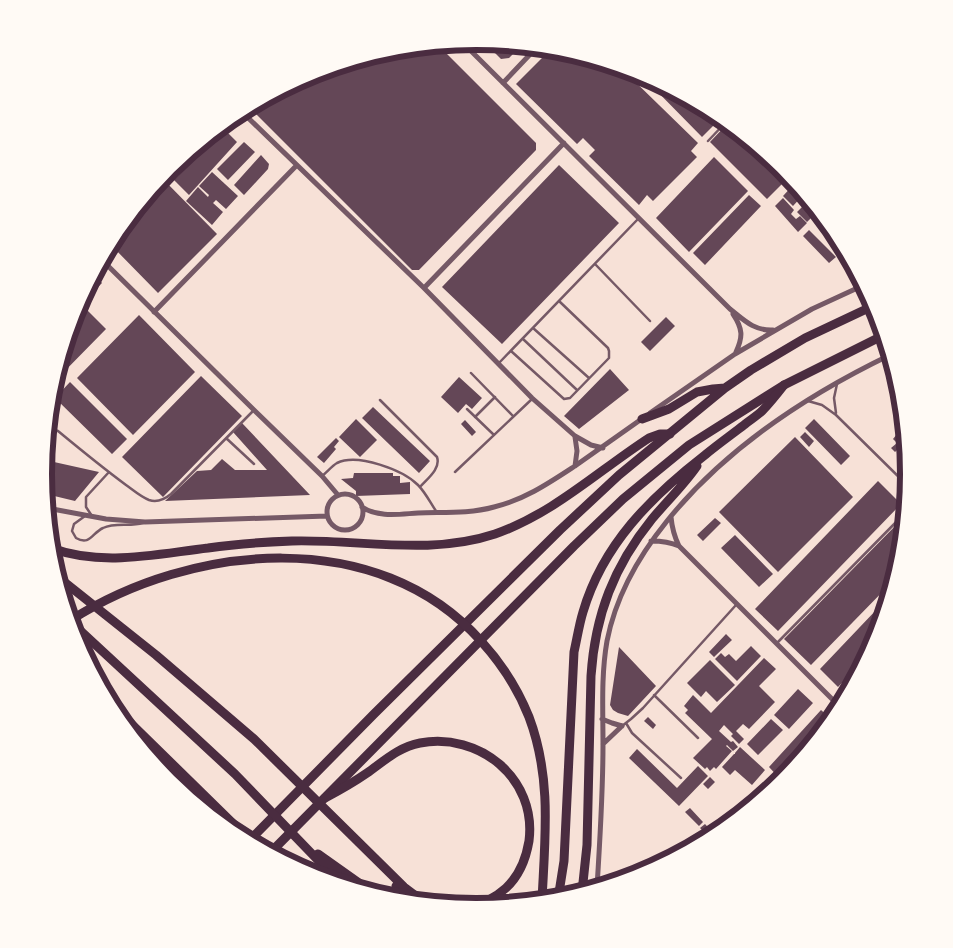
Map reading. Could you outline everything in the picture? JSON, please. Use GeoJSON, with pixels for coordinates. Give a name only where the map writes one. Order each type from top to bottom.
{"type":"FeatureCollection","features":[{"type":"Feature","properties":{"kind":"highway"},"geometry":{"type":"LineString","coordinates":[[255,835],[572,518],[619,475],[725,388],[805,338],[867,309]]}},
{"type":"Feature","properties":{"kind":"highway"},"geometry":{"type":"LineString","coordinates":[[276,847],[574,546],[623,499],[689,445],[784,385],[878,337]]}},
{"type":"Feature","properties":{"kind":"highway"},"geometry":{"type":"LineString","coordinates":[[559,890],[564,861],[574,652],[583,610],[591,590],[615,545],[647,505],[704,456],[762,411],[784,385]]}},
{"type":"Feature","properties":{"kind":"highway"},"geometry":{"type":"LineString","coordinates":[[642,418],[669,409],[697,392],[725,388]]}},
{"type":"Feature","properties":{"kind":"highway"},"geometry":{"type":"LineString","coordinates":[[60,551],[82,556],[129,558],[252,543],[295,541],[440,545],[468,541],[522,524],[550,508],[649,438],[660,434],[670,434]]}},
{"type":"Feature","properties":{"kind":"highway"},"geometry":{"type":"LineString","coordinates":[[583,885],[588,845],[590,676],[598,624],[612,583],[637,540],[704,456]]}},
{"type":"Feature","properties":{"kind":"highway"},"geometry":{"type":"LineString","coordinates":[[78,617],[101,602],[161,577],[200,566],[240,560],[281,558],[321,561],[360,568],[397,580],[431,599],[462,622],[489,650],[521,699],[535,735],[544,773],[546,812],[542,892]]}},
{"type":"Feature","properties":{"kind":"highway"},"geometry":{"type":"LineString","coordinates":[[67,584],[156,655],[254,739],[411,893]]}},
{"type":"Feature","properties":{"kind":"highway"},"geometry":{"type":"LineString","coordinates":[[84,635],[234,774],[330,871]]}},
{"type":"Feature","properties":{"kind":"highway"},"geometry":{"type":"LineString","coordinates":[[142,734],[223,814]]}},
{"type":"Feature","properties":{"kind":"highway"},"geometry":{"type":"LineString","coordinates":[[325,798],[355,781],[400,750],[418,743],[454,742],[472,747],[488,756],[503,767],[523,797],[530,833],[521,869],[513,881],[493,897]]}},
{"type":"Feature","properties":{"kind":"highway"},"geometry":{"type":"LineString","coordinates":[[350,833],[401,891]]}},
{"type":"Feature","properties":{"kind":"highway"},"geometry":{"type":"LineString","coordinates":[[302,843],[356,880]]}},
{"type":"Feature","properties":{"kind":"street"},"geometry":{"type":"LineString","coordinates":[[470,50],[730,309],[752,327],[775,330]]}},
{"type":"Feature","properties":{"kind":"street"},"geometry":{"type":"LineString","coordinates":[[503,82],[530,54]]}},
{"type":"Feature","properties":{"kind":"street"},"geometry":{"type":"LineString","coordinates":[[247,117],[424,288],[532,398],[575,436],[591,445],[602,448]]}},
{"type":"Feature","properties":{"kind":"street"},"geometry":{"type":"LineString","coordinates":[[424,288],[564,143]]}},
{"type":"Feature","properties":{"kind":"street"},"geometry":{"type":"LineString","coordinates":[[154,312],[297,165]]}},
{"type":"Feature","properties":{"kind":"street"},"geometry":{"type":"LineString","coordinates":[[107,265],[322,476],[338,495]]}},
{"type":"Feature","properties":{"kind":"street"},"geometry":{"type":"LineString","coordinates":[[362,507],[380,514],[456,513],[494,508],[512,502],[547,485],[735,354],[812,309],[858,288]]}},
{"type":"Feature","properties":{"kind":"street"},"geometry":{"type":"LineString","coordinates":[[730,309],[738,321],[741,331],[740,342],[735,354]]}},
{"type":"Feature","properties":{"kind":"street"},"geometry":{"type":"LineString","coordinates":[[598,880],[601,828],[604,662],[610,626],[621,593],[640,558],[651,541],[684,501],[705,478],[726,460],[806,401],[884,358]]}},
{"type":"Feature","properties":{"kind":"street"},"geometry":{"type":"LineString","coordinates":[[575,436],[577,451],[575,466]]}},
{"type":"Feature","properties":{"kind":"street"},"geometry":{"type":"LineString","coordinates":[[346,494],[353,496],[359,500],[362,507],[361,519],[356,526],[349,530],[341,530],[330,524],[327,516],[327,507],[331,500],[338,495],[346,494]]}},
{"type":"Feature","properties":{"kind":"street"},"geometry":{"type":"LineString","coordinates":[[54,509],[106,519],[145,522],[327,516]]}},
{"type":"Feature","properties":{"kind":"street"},"geometry":{"type":"LineString","coordinates":[[671,517],[672,527],[679,546],[834,701]]}},
{"type":"Feature","properties":{"kind":"street"},"geometry":{"type":"LineString","coordinates":[[651,541],[670,542],[679,546]]}},
{"type":"Feature","properties":{"kind":"street"},"geometry":{"type":"LineString","coordinates":[[602,719],[624,724]]}},
{"type":"Feature","properties":{"kind":"street"},"geometry":{"type":"LineString","coordinates":[[603,744],[624,724]]}},
{"type":"Feature","properties":{"kind":"lane"},"geometry":{"type":"LineString","coordinates":[[708,141],[721,127]]}},
{"type":"Feature","properties":{"kind":"lane"},"geometry":{"type":"LineString","coordinates":[[498,364],[639,218]]}},
{"type":"Feature","properties":{"kind":"lane"},"geometry":{"type":"LineString","coordinates":[[595,264],[650,321]]}},
{"type":"Feature","properties":{"kind":"lane"},"geometry":{"type":"LineString","coordinates":[[512,351],[562,398],[568,399],[589,378],[608,358],[608,348],[560,301]]}},
{"type":"Feature","properties":{"kind":"lane"},"geometry":{"type":"LineString","coordinates":[[533,328],[589,378]]}},
{"type":"Feature","properties":{"kind":"lane"},"geometry":{"type":"LineString","coordinates":[[523,339],[577,390]]}},
{"type":"Feature","properties":{"kind":"lane"},"geometry":{"type":"LineString","coordinates":[[471,373],[513,416]]}},
{"type":"Feature","properties":{"kind":"lane"},"geometry":{"type":"LineString","coordinates":[[836,415],[834,398],[838,382]]}},
{"type":"Feature","properties":{"kind":"lane"},"geometry":{"type":"LineString","coordinates":[[475,417],[495,397]]}},
{"type":"Feature","properties":{"kind":"lane"},"geometry":{"type":"LineString","coordinates":[[455,472],[532,398]]}},
{"type":"Feature","properties":{"kind":"lane"},"geometry":{"type":"LineString","coordinates":[[380,400],[437,457],[439,463],[437,468],[420,487]]}},
{"type":"Feature","properties":{"kind":"lane"},"geometry":{"type":"LineString","coordinates":[[806,401],[822,405],[836,415],[900,478]]}},
{"type":"Feature","properties":{"kind":"lane"},"geometry":{"type":"LineString","coordinates":[[467,409],[494,435]]}},
{"type":"Feature","properties":{"kind":"lane"},"geometry":{"type":"LineString","coordinates":[[55,430],[108,472],[151,501],[160,500],[171,494],[254,410]]}},
{"type":"Feature","properties":{"kind":"lane"},"geometry":{"type":"LineString","coordinates":[[226,438],[254,464]]}},
{"type":"Feature","properties":{"kind":"lane"},"geometry":{"type":"LineString","coordinates":[[322,476],[337,463],[360,461],[379,464],[400,472],[420,487],[436,512]]}},
{"type":"Feature","properties":{"kind":"lane"},"geometry":{"type":"LineString","coordinates":[[93,517],[86,507],[86,497],[108,472]]}},
{"type":"Feature","properties":{"kind":"lane"},"geometry":{"type":"LineString","coordinates":[[86,515],[77,521],[72,528],[73,535],[79,540],[88,540],[101,529],[109,526],[134,526],[145,522]]}},
{"type":"Feature","properties":{"kind":"lane"},"geometry":{"type":"LineString","coordinates":[[777,643],[898,520]]}},
{"type":"Feature","properties":{"kind":"lane"},"geometry":{"type":"LineString","coordinates":[[681,778],[624,724],[637,714],[737,604]]}},
{"type":"Feature","properties":{"kind":"lane"},"geometry":{"type":"LineString","coordinates":[[654,695],[698,738]]}},
{"type":"Feature","properties":{"kind":"building"},"geometry":{"type":"Polygon","coordinates":[[[444,51],[536,143],[536,150],[419,270],[412,270],[255,113],[314,82],[367,64],[394,58],[444,51]]]}},
{"type":"Feature","properties":{"kind":"building"},"geometry":{"type":"Polygon","coordinates":[[[493,51],[515,52],[509,58],[501,59],[493,51]]]}},
{"type":"Feature","properties":{"kind":"building"},"geometry":{"type":"Polygon","coordinates":[[[544,56],[586,64],[633,80],[698,143],[691,151],[697,157],[653,201],[647,195],[639,205],[589,156],[595,150],[583,138],[577,144],[516,84],[544,56]]]}},
{"type":"Feature","properties":{"kind":"building"},"geometry":{"type":"Polygon","coordinates":[[[656,90],[715,124],[702,137],[656,90]]]}},
{"type":"Feature","properties":{"kind":"building"},"geometry":{"type":"Polygon","coordinates":[[[723,129],[756,155],[784,182],[767,199],[710,142],[723,129]]]}},
{"type":"Feature","properties":{"kind":"building"},"geometry":{"type":"Polygon","coordinates":[[[227,132],[237,142],[189,195],[174,180],[189,165],[188,164],[197,155],[227,132]]]}},
{"type":"Feature","properties":{"kind":"building"},"geometry":{"type":"Polygon","coordinates":[[[244,142],[255,152],[228,180],[217,169],[244,142]]]}},
{"type":"Feature","properties":{"kind":"building"},"geometry":{"type":"Polygon","coordinates":[[[261,155],[269,164],[268,169],[244,195],[234,185],[261,155]]]}},
{"type":"Feature","properties":{"kind":"building"},"geometry":{"type":"Polygon","coordinates":[[[714,157],[748,191],[689,252],[656,218],[714,157]]]}},
{"type":"Feature","properties":{"kind":"building"},"geometry":{"type":"Polygon","coordinates":[[[559,165],[619,223],[502,344],[442,287],[559,165]]]}},
{"type":"Feature","properties":{"kind":"building"},"geometry":{"type":"Polygon","coordinates":[[[212,172],[238,196],[226,209],[216,200],[213,203],[223,212],[212,225],[186,201],[198,187],[208,197],[209,195],[199,186],[212,172]]]}},
{"type":"Feature","properties":{"kind":"building"},"geometry":{"type":"Polygon","coordinates":[[[168,184],[217,234],[158,293],[116,250],[140,216],[168,184]]]}},
{"type":"Feature","properties":{"kind":"building"},"geometry":{"type":"Polygon","coordinates":[[[790,189],[799,199],[793,206],[783,196],[790,189]]]}},
{"type":"Feature","properties":{"kind":"building"},"geometry":{"type":"Polygon","coordinates":[[[749,195],[761,206],[705,265],[693,253],[749,195]]]}},
{"type":"Feature","properties":{"kind":"building"},"geometry":{"type":"Polygon","coordinates":[[[783,198],[794,210],[791,214],[796,219],[800,216],[807,223],[798,232],[775,206],[783,198]]]}},
{"type":"Feature","properties":{"kind":"building"},"geometry":{"type":"Polygon","coordinates":[[[804,205],[813,216],[807,222],[797,212],[804,205]]]}},
{"type":"Feature","properties":{"kind":"building"},"geometry":{"type":"Polygon","coordinates":[[[809,230],[836,257],[829,263],[803,236],[809,230]]]}},
{"type":"Feature","properties":{"kind":"building"},"geometry":{"type":"Polygon","coordinates":[[[99,280],[102,283],[94,291],[99,280]]]}},
{"type":"Feature","properties":{"kind":"building"},"geometry":{"type":"Polygon","coordinates":[[[86,309],[106,329],[66,370],[86,309]]]}},
{"type":"Feature","properties":{"kind":"building"},"geometry":{"type":"Polygon","coordinates":[[[139,315],[195,372],[133,435],[77,378],[139,315]]]}},
{"type":"Feature","properties":{"kind":"building"},"geometry":{"type":"Polygon","coordinates":[[[666,317],[675,326],[650,351],[641,342],[666,317]]]}},
{"type":"Feature","properties":{"kind":"building"},"geometry":{"type":"Polygon","coordinates":[[[610,369],[629,390],[579,429],[564,416],[610,369]]]}},
{"type":"Feature","properties":{"kind":"building"},"geometry":{"type":"Polygon","coordinates":[[[201,376],[242,416],[163,497],[122,457],[201,376]]]}},
{"type":"Feature","properties":{"kind":"building"},"geometry":{"type":"Polygon","coordinates":[[[459,377],[482,398],[472,409],[466,404],[458,413],[441,397],[459,377]]]}},
{"type":"Feature","properties":{"kind":"building"},"geometry":{"type":"Polygon","coordinates":[[[70,382],[127,439],[112,454],[59,402],[61,392],[70,382]]]}},
{"type":"Feature","properties":{"kind":"building"},"geometry":{"type":"Polygon","coordinates":[[[373,407],[430,461],[419,473],[362,418],[373,407]]]}},
{"type":"Feature","properties":{"kind":"building"},"geometry":{"type":"Polygon","coordinates":[[[356,419],[377,440],[360,457],[339,437],[356,419]]]}},
{"type":"Feature","properties":{"kind":"building"},"geometry":{"type":"Polygon","coordinates":[[[814,419],[850,456],[841,465],[805,428],[814,419]]]}},
{"type":"Feature","properties":{"kind":"building"},"geometry":{"type":"Polygon","coordinates":[[[465,420],[476,432],[472,436],[461,424],[465,420]]]}},
{"type":"Feature","properties":{"kind":"building"},"geometry":{"type":"Polygon","coordinates":[[[242,423],[310,495],[165,501],[197,471],[211,470],[222,459],[235,470],[267,470],[233,432],[242,423]]]}},
{"type":"Feature","properties":{"kind":"building"},"geometry":{"type":"Polygon","coordinates":[[[805,432],[814,441],[809,447],[800,437],[805,432]]]}},
{"type":"Feature","properties":{"kind":"building"},"geometry":{"type":"Polygon","coordinates":[[[897,434],[899,436],[900,447],[895,452],[891,448],[897,443],[893,439],[897,434]]]}},
{"type":"Feature","properties":{"kind":"building"},"geometry":{"type":"Polygon","coordinates":[[[795,437],[853,497],[778,572],[719,512],[795,437]]]}},
{"type":"Feature","properties":{"kind":"building"},"geometry":{"type":"Polygon","coordinates":[[[336,438],[339,441],[334,447],[336,449],[324,463],[317,457],[336,438]]]}},
{"type":"Feature","properties":{"kind":"building"},"geometry":{"type":"Polygon","coordinates":[[[52,462],[99,472],[75,501],[53,496],[52,462]]]}},
{"type":"Feature","properties":{"kind":"building"},"geometry":{"type":"Polygon","coordinates":[[[354,473],[393,473],[393,476],[400,476],[400,483],[410,482],[410,494],[356,496],[356,491],[341,479],[353,478],[354,473]]]}},
{"type":"Feature","properties":{"kind":"building"},"geometry":{"type":"Polygon","coordinates":[[[878,481],[900,503],[900,505],[778,631],[755,609],[878,481]]]}},
{"type":"Feature","properties":{"kind":"building"},"geometry":{"type":"Polygon","coordinates":[[[715,518],[721,523],[703,541],[697,535],[715,518]]]}},
{"type":"Feature","properties":{"kind":"building"},"geometry":{"type":"Polygon","coordinates":[[[898,524],[884,590],[811,665],[784,639],[898,524]]]}},
{"type":"Feature","properties":{"kind":"building"},"geometry":{"type":"Polygon","coordinates":[[[735,535],[773,574],[759,587],[721,548],[735,535]]]}},
{"type":"Feature","properties":{"kind":"building"},"geometry":{"type":"Polygon","coordinates":[[[878,608],[868,636],[850,674],[838,687],[820,669],[878,608]]]}},
{"type":"Feature","properties":{"kind":"building"},"geometry":{"type":"Polygon","coordinates":[[[726,634],[732,640],[714,657],[709,652],[726,634]]]}},
{"type":"Feature","properties":{"kind":"building"},"geometry":{"type":"Polygon","coordinates":[[[751,646],[761,656],[737,681],[715,659],[721,653],[725,657],[729,654],[736,661],[751,646]]]}},
{"type":"Feature","properties":{"kind":"building"},"geometry":{"type":"Polygon","coordinates":[[[619,647],[656,686],[628,716],[613,710],[610,705],[619,647]]]}},
{"type":"Feature","properties":{"kind":"building"},"geometry":{"type":"Polygon","coordinates":[[[764,658],[776,669],[759,686],[775,702],[749,729],[743,724],[736,731],[744,739],[739,744],[724,725],[719,731],[738,747],[733,751],[727,745],[732,751],[716,769],[714,767],[710,771],[707,767],[705,769],[693,758],[712,739],[685,713],[688,710],[684,706],[693,695],[711,713],[764,658]]]}},
{"type":"Feature","properties":{"kind":"building"},"geometry":{"type":"Polygon","coordinates":[[[710,660],[735,685],[717,702],[706,691],[701,697],[687,683],[710,660]]]}},
{"type":"Feature","properties":{"kind":"building"},"geometry":{"type":"Polygon","coordinates":[[[798,689],[813,703],[789,729],[774,715],[798,689]]]}},
{"type":"Feature","properties":{"kind":"building"},"geometry":{"type":"Polygon","coordinates":[[[821,710],[826,714],[795,754],[776,774],[769,767],[821,710]]]}},
{"type":"Feature","properties":{"kind":"building"},"geometry":{"type":"Polygon","coordinates":[[[648,717],[656,725],[653,729],[644,721],[648,717]]]}},
{"type":"Feature","properties":{"kind":"building"},"geometry":{"type":"Polygon","coordinates":[[[771,719],[783,730],[758,755],[747,744],[771,719]]]}},
{"type":"Feature","properties":{"kind":"building"},"geometry":{"type":"Polygon","coordinates":[[[740,747],[765,770],[752,785],[735,770],[730,775],[722,767],[740,747]]]}},
{"type":"Feature","properties":{"kind":"building"},"geometry":{"type":"Polygon","coordinates":[[[637,749],[677,788],[698,766],[708,776],[679,806],[629,758],[637,749]]]}},
{"type":"Feature","properties":{"kind":"building"},"geometry":{"type":"Polygon","coordinates":[[[710,777],[715,782],[708,789],[703,784],[710,777]]]}},
{"type":"Feature","properties":{"kind":"building"},"geometry":{"type":"Polygon","coordinates":[[[690,808],[703,822],[699,826],[685,812],[690,808]]]}},
{"type":"Feature","properties":{"kind":"building"},"geometry":{"type":"Polygon","coordinates":[[[705,824],[709,829],[704,832],[700,828],[705,824]]]}}]}
